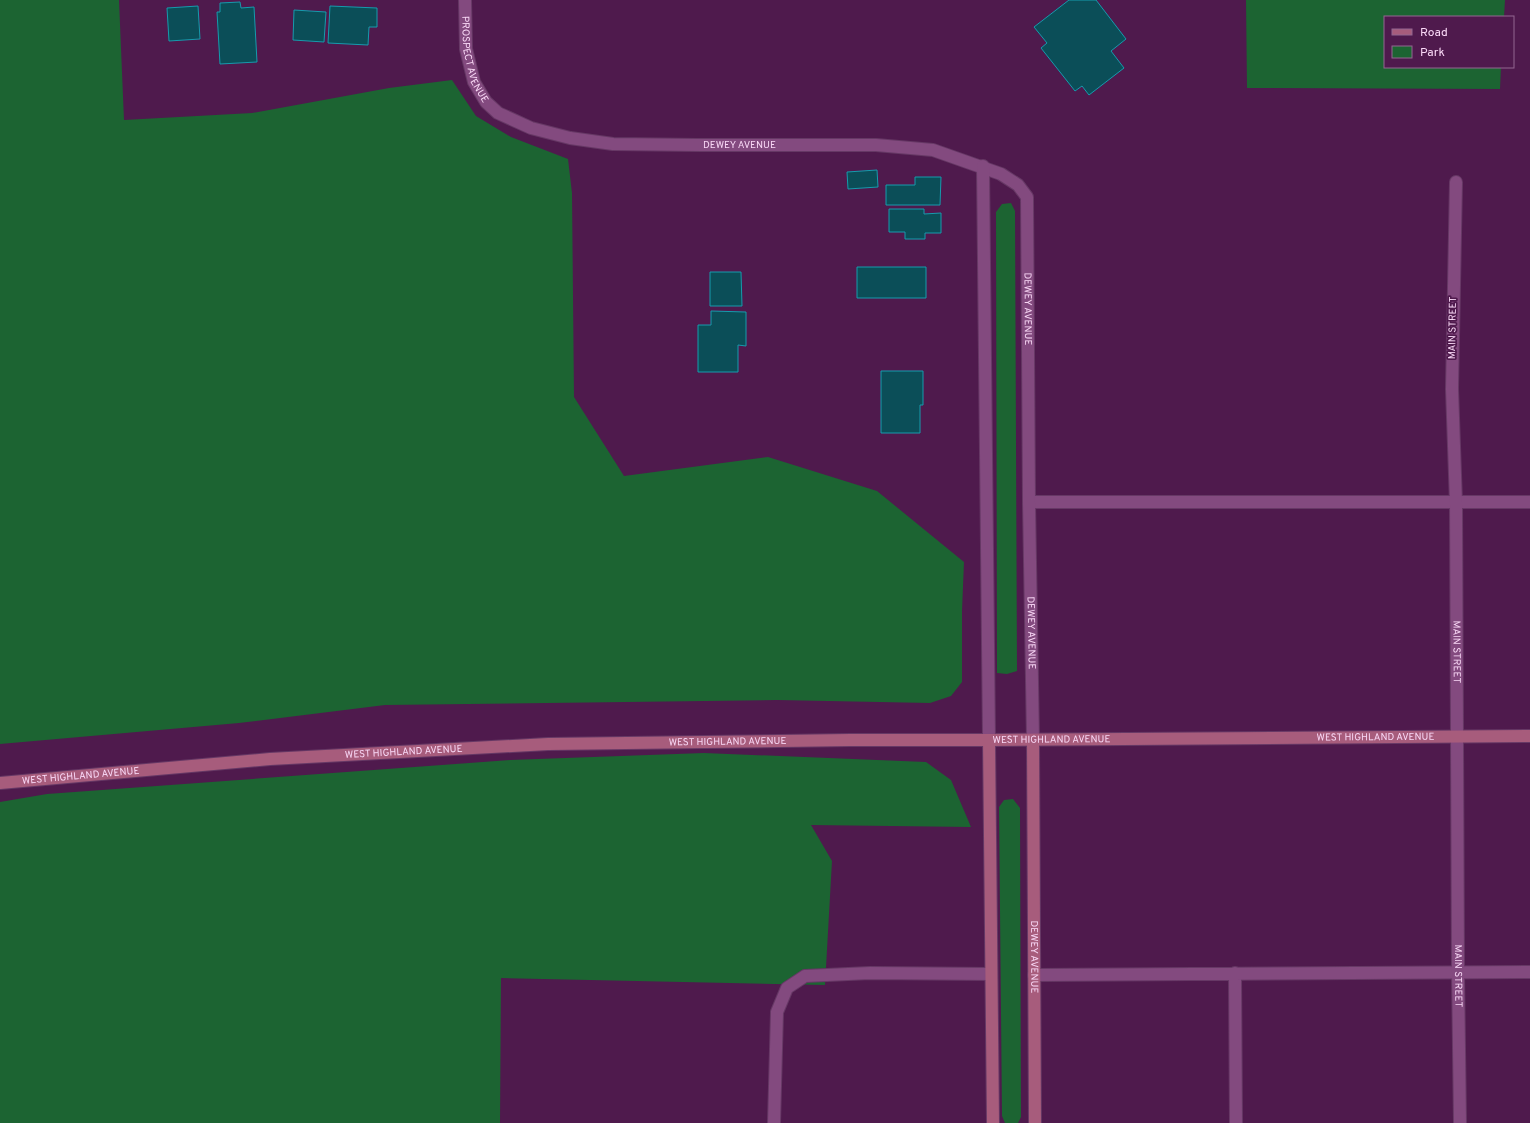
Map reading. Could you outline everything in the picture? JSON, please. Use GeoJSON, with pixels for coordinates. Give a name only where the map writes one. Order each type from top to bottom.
{"type":"FeatureCollection","features":[{"type":"Feature","properties":{"kind":"street","name":"PROSPECT AVENUE"},"geometry":{"type":"LineString","coordinates":[[465,0],[466,49],[474,82],[486,102],[498,114]]}},
{"type":"Feature","properties":{"kind":"street","name":"DEWEY AVENUE"},"geometry":{"type":"LineString","coordinates":[[498,114],[531,128],[570,138],[613,144],[876,145],[933,150],[983,166],[1001,174],[1018,185],[1027,197],[1029,502],[1033,740],[1035,1123]]}},
{"type":"Feature","properties":{"kind":"street"},"geometry":{"type":"LineString","coordinates":[[983,166],[993,1123]]}},
{"type":"Feature","properties":{"kind":"street","name":"MAIN STREET"},"geometry":{"type":"LineString","coordinates":[[1456,182],[1452,389],[1456,503],[1456,736],[1460,1123]]}},
{"type":"Feature","properties":{"kind":"street"},"geometry":{"type":"LineString","coordinates":[[1029,502],[1530,502]]}},
{"type":"Feature","properties":{"kind":"street","name":"WEST HIGHLAND AVENUE"},"geometry":{"type":"LineString","coordinates":[[0,783],[270,759],[548,744],[850,740],[1530,736]]}},
{"type":"Feature","properties":{"kind":"street"},"geometry":{"type":"LineString","coordinates":[[1034,975],[1530,972]]}},
{"type":"Feature","properties":{"kind":"street"},"geometry":{"type":"LineString","coordinates":[[774,1123],[777,1012],[787,988],[805,976],[870,973],[991,974]]}},
{"type":"Feature","properties":{"kind":"street"},"geometry":{"type":"LineString","coordinates":[[1235,973],[1236,1123]]}},
{"type":"Feature","properties":{"kind":"green space"},"geometry":{"type":"Polygon","coordinates":[[[0,0],[119,0],[124,120],[252,113],[389,88],[452,80],[476,116],[511,137],[568,159],[572,193],[574,397],[624,476],[768,457],[877,491],[964,562],[962,682],[951,696],[930,703],[777,700],[385,705],[239,723],[0,744],[0,0]]]}},
{"type":"Feature","properties":{"kind":"green space"},"geometry":{"type":"Polygon","coordinates":[[[1246,0],[1505,0],[1504,16],[1384,16],[1384,68],[1501,68],[1500,89],[1247,88],[1246,0]]]}},
{"type":"Feature","properties":{"kind":"green space"},"geometry":{"type":"Polygon","coordinates":[[[1011,203],[1015,211],[1017,671],[1007,674],[997,673],[996,212],[1002,204],[1011,203]]]}},
{"type":"Feature","properties":{"kind":"green space"},"geometry":{"type":"Polygon","coordinates":[[[704,753],[926,762],[951,780],[971,827],[811,825],[832,861],[825,985],[501,978],[500,1123],[0,1123],[0,802],[47,794],[510,760],[704,753]]]}},
{"type":"Feature","properties":{"kind":"green space"},"geometry":{"type":"Polygon","coordinates":[[[1013,799],[1020,808],[1021,1117],[1018,1123],[1005,1123],[1002,1116],[999,807],[1004,800],[1013,799]]]}},
{"type":"Feature","properties":{"kind":"building"},"geometry":{"type":"Polygon","coordinates":[[[1069,0],[1096,0],[1126,39],[1111,51],[1124,68],[1089,95],[1082,86],[1075,91],[1041,48],[1047,43],[1034,27],[1069,0]]]}},
{"type":"Feature","properties":{"kind":"building"},"geometry":{"type":"Polygon","coordinates":[[[240,2],[241,8],[254,7],[257,62],[220,64],[217,12],[220,12],[220,3],[240,2]]]}},
{"type":"Feature","properties":{"kind":"building"},"geometry":{"type":"Polygon","coordinates":[[[198,6],[200,39],[169,41],[167,8],[198,6]]]}},
{"type":"Feature","properties":{"kind":"building"},"geometry":{"type":"Polygon","coordinates":[[[330,6],[377,8],[377,27],[369,27],[368,45],[328,43],[330,6]]]}},
{"type":"Feature","properties":{"kind":"building"},"geometry":{"type":"Polygon","coordinates":[[[294,10],[326,12],[324,42],[293,40],[294,10]]]}},
{"type":"Feature","properties":{"kind":"building"},"geometry":{"type":"Polygon","coordinates":[[[877,170],[878,187],[848,189],[847,172],[877,170]]]}},
{"type":"Feature","properties":{"kind":"building"},"geometry":{"type":"Polygon","coordinates":[[[915,177],[941,177],[940,205],[886,205],[886,185],[915,185],[915,177]]]}},
{"type":"Feature","properties":{"kind":"building"},"geometry":{"type":"Polygon","coordinates":[[[889,209],[924,209],[924,214],[941,213],[941,233],[925,233],[925,239],[905,239],[905,232],[889,232],[889,209]]]}},
{"type":"Feature","properties":{"kind":"building"},"geometry":{"type":"Polygon","coordinates":[[[857,267],[926,267],[926,298],[857,298],[857,267]]]}},
{"type":"Feature","properties":{"kind":"building"},"geometry":{"type":"Polygon","coordinates":[[[710,272],[741,272],[742,306],[710,306],[710,272]]]}},
{"type":"Feature","properties":{"kind":"building"},"geometry":{"type":"Polygon","coordinates":[[[711,311],[746,312],[746,346],[738,345],[738,372],[698,372],[698,325],[711,325],[711,311]]]}},
{"type":"Feature","properties":{"kind":"building"},"geometry":{"type":"Polygon","coordinates":[[[881,371],[923,371],[923,405],[920,405],[920,433],[881,433],[881,371]]]}}]}
